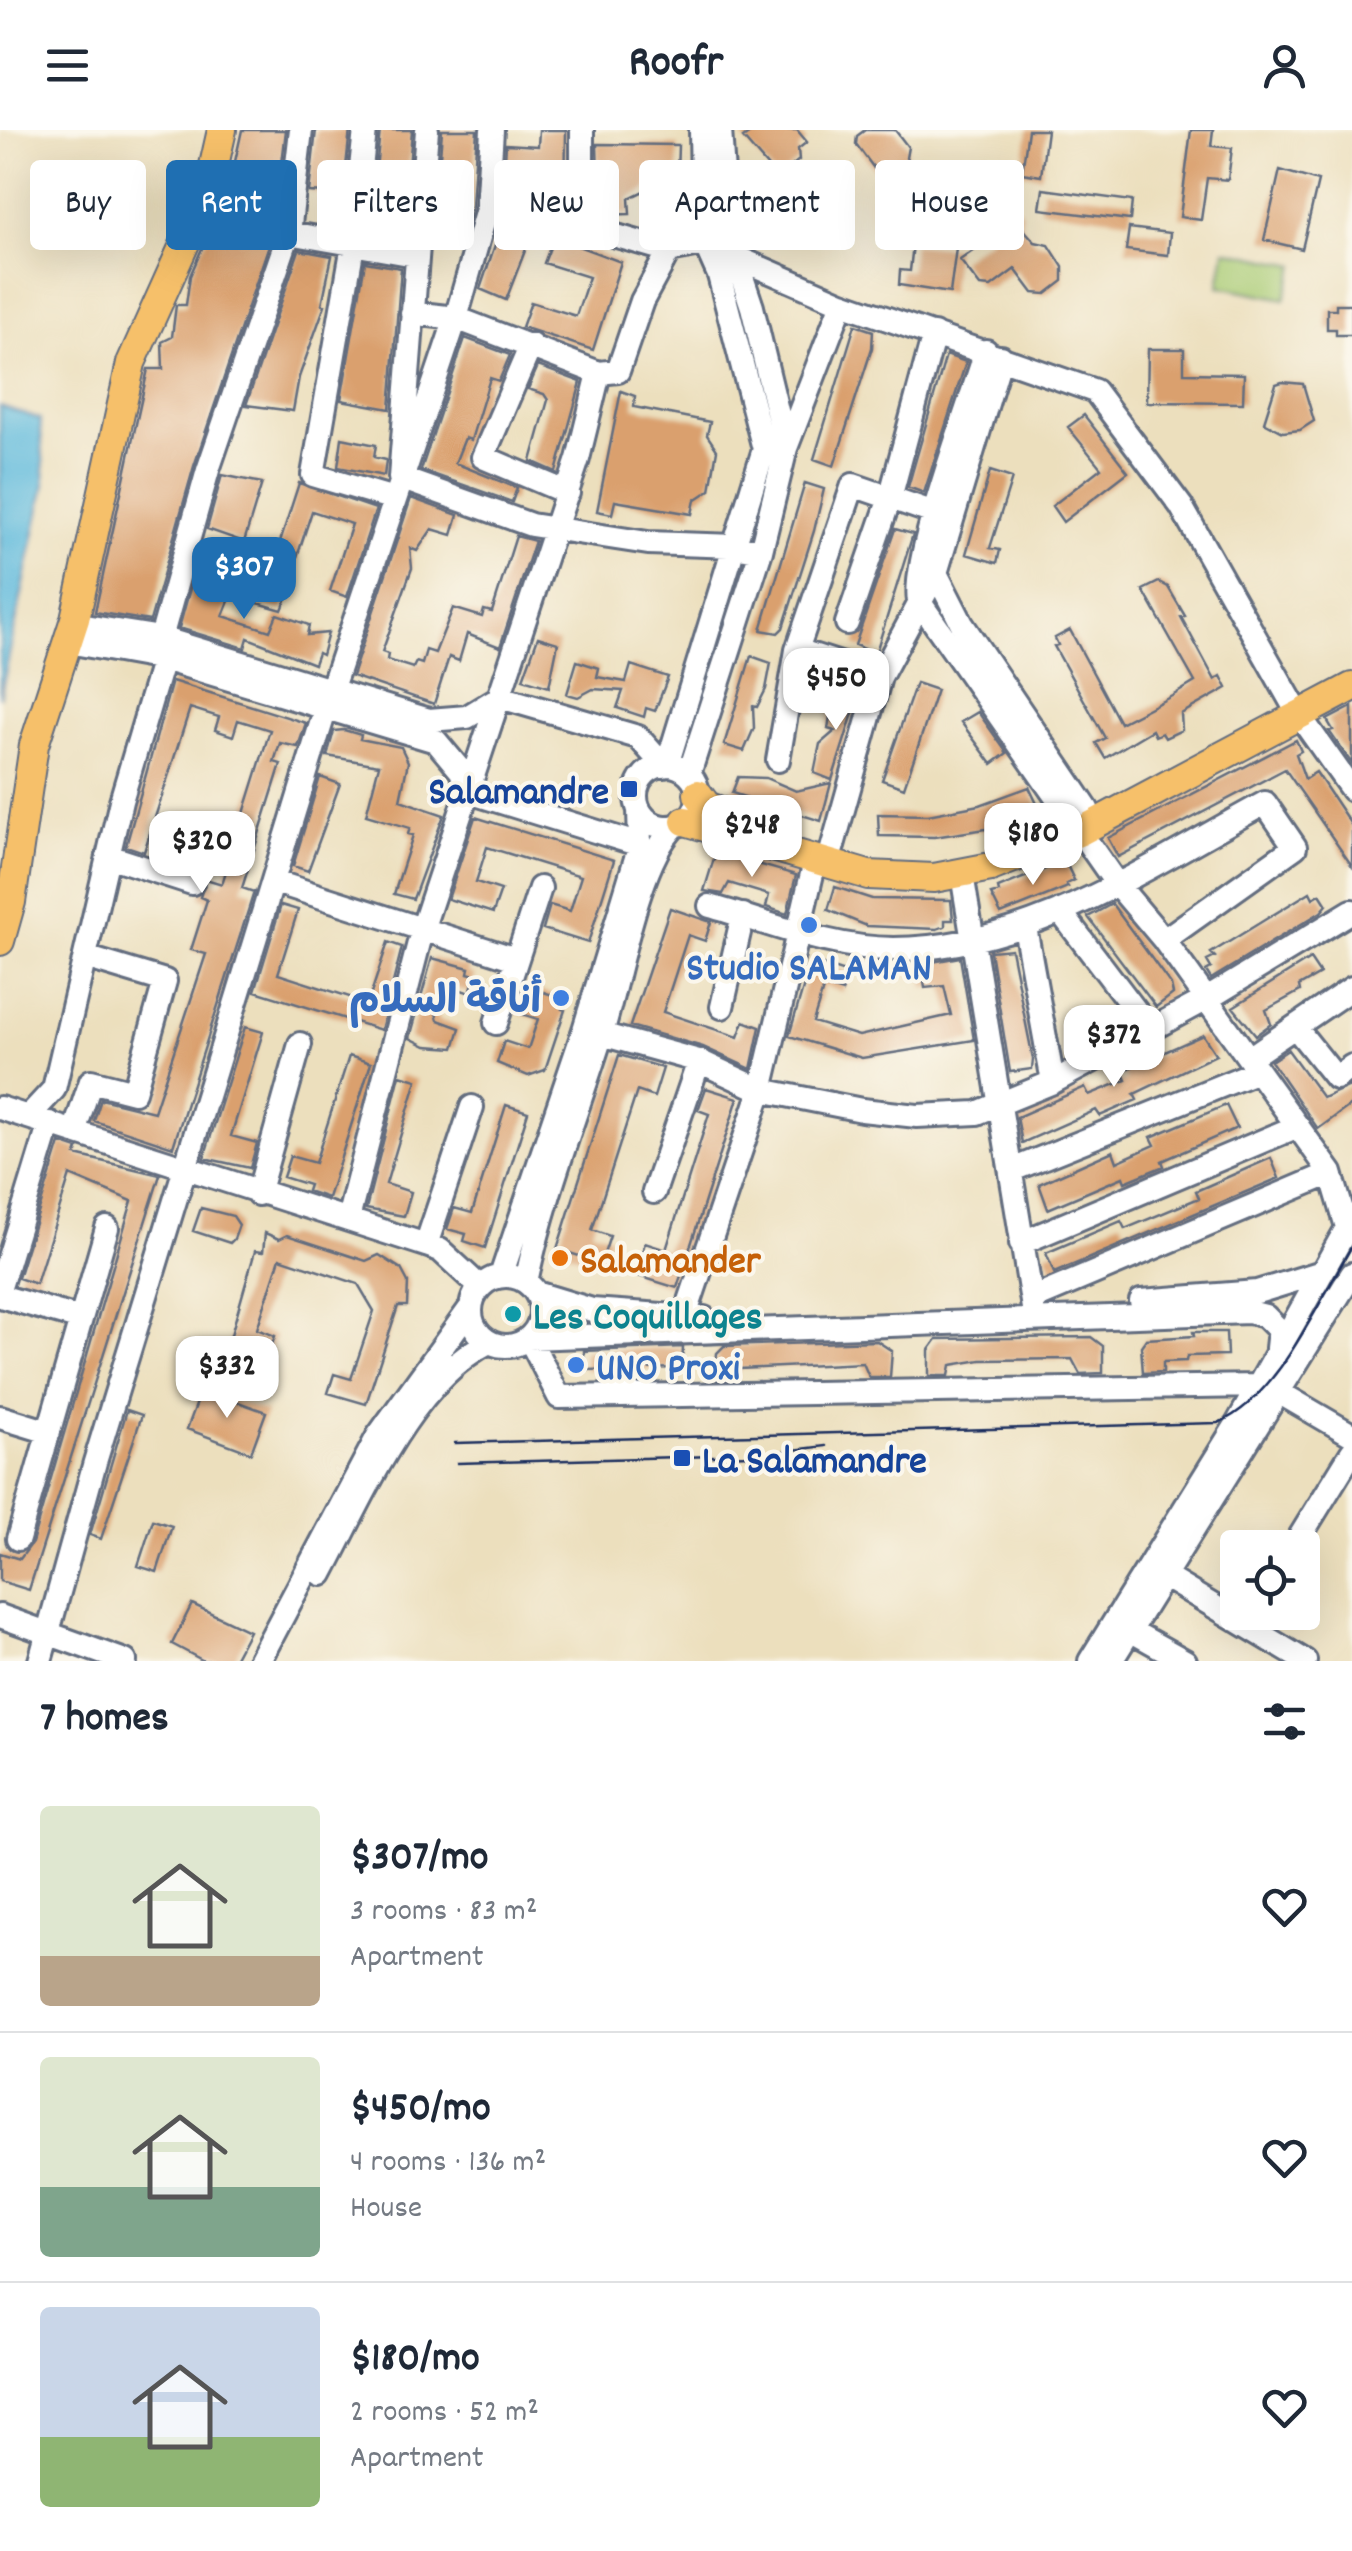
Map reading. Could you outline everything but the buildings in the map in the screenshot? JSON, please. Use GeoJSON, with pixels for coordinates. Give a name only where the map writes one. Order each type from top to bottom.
{"type":"FeatureCollection","features":[{"type":"Feature","properties":{"kind":"main road"},"geometry":{"type":"LineString","coordinates":[[0,942],[11,902],[34,745],[71,633],[131,363],[208,192],[222,130]]}},
{"type":"Feature","properties":{"kind":"main road"},"geometry":{"type":"LineString","coordinates":[[1296,708],[1352,670]]}},
{"type":"Feature","properties":{"kind":"main road"},"geometry":{"type":"LineString","coordinates":[[679,775],[707,806],[823,855],[898,879],[962,874],[1080,819],[1296,708],[1352,687]]}},
{"type":"Feature","properties":{"kind":"main road"},"geometry":{"type":"LineString","coordinates":[[680,824],[823,855],[904,860],[991,850],[1080,819]]}},
{"type":"Feature","properties":{"kind":"street"},"geometry":{"type":"LineString","coordinates":[[297,164],[301,130]]}},
{"type":"Feature","properties":{"kind":"street"},"geometry":{"type":"LineString","coordinates":[[362,160],[365,130]]}},
{"type":"Feature","properties":{"kind":"street"},"geometry":{"type":"LineString","coordinates":[[397,488],[428,130]]}},
{"type":"Feature","properties":{"kind":"street"},"geometry":{"type":"LineString","coordinates":[[40,1661],[95,1462],[276,882],[332,688],[456,318],[486,209],[492,130]]}},
{"type":"Feature","properties":{"kind":"street"},"geometry":{"type":"LineString","coordinates":[[582,130],[582,160]]}},
{"type":"Feature","properties":{"kind":"street"},"geometry":{"type":"LineString","coordinates":[[701,130],[702,160]]}},
{"type":"Feature","properties":{"kind":"street"},"geometry":{"type":"LineString","coordinates":[[679,775],[761,552],[775,448],[722,207],[720,130]]}},
{"type":"Feature","properties":{"kind":"street"},"geometry":{"type":"LineString","coordinates":[[486,209],[494,210]]}},
{"type":"Feature","properties":{"kind":"street"},"geometry":{"type":"LineString","coordinates":[[0,1286],[18,1114],[54,1088],[108,856],[208,470],[283,250]]}},
{"type":"Feature","properties":{"kind":"street"},"geometry":{"type":"LineString","coordinates":[[352,250],[313,474],[397,488],[494,514],[648,543],[736,546],[761,552]]}},
{"type":"Feature","properties":{"kind":"street"},"geometry":{"type":"LineString","coordinates":[[381,250],[415,255]]}},
{"type":"Feature","properties":{"kind":"street"},"geometry":{"type":"LineString","coordinates":[[412,313],[456,318],[599,373],[618,371],[642,301],[669,250]]}},
{"type":"Feature","properties":{"kind":"street"},"geometry":{"type":"LineString","coordinates":[[709,250],[775,448]]}},
{"type":"Feature","properties":{"kind":"street"},"geometry":{"type":"LineString","coordinates":[[723,250],[842,303],[1095,392],[1180,506],[1296,708],[1352,790]]}},
{"type":"Feature","properties":{"kind":"street"},"geometry":{"type":"LineString","coordinates":[[679,775],[736,546],[775,448],[842,303]]}},
{"type":"Feature","properties":{"kind":"street"},"geometry":{"type":"LineString","coordinates":[[847,623],[890,498],[934,334]]}},
{"type":"Feature","properties":{"kind":"street"},"geometry":{"type":"LineString","coordinates":[[530,345],[483,457],[568,493]]}},
{"type":"Feature","properties":{"kind":"street"},"geometry":{"type":"LineString","coordinates":[[994,354],[937,514],[916,584],[919,602],[1080,819]]}},
{"type":"Feature","properties":{"kind":"street"},"geometry":{"type":"LineString","coordinates":[[684,1318],[761,1090],[796,934],[880,677],[936,573],[994,354]]}},
{"type":"Feature","properties":{"kind":"street"},"geometry":{"type":"LineString","coordinates":[[348,1219],[423,927],[568,493],[599,373]]}},
{"type":"Feature","properties":{"kind":"street"},"geometry":{"type":"LineString","coordinates":[[778,760],[796,650],[854,485],[937,514]]}},
{"type":"Feature","properties":{"kind":"street"},"geometry":{"type":"LineString","coordinates":[[936,573],[962,624],[1116,883],[1164,940],[1331,1173],[1349,1223],[1277,1348]]}},
{"type":"Feature","properties":{"kind":"street"},"geometry":{"type":"LineString","coordinates":[[71,633],[162,648],[332,688],[428,720],[466,716],[500,697],[638,737],[679,775],[693,814],[662,838],[538,1223],[531,1288],[541,1317],[529,1338]]}},
{"type":"Feature","properties":{"kind":"street"},"geometry":{"type":"LineString","coordinates":[[162,648],[326,711],[436,740],[461,771],[469,792]]}},
{"type":"Feature","properties":{"kind":"street"},"geometry":{"type":"LineString","coordinates":[[796,650],[880,677]]}},
{"type":"Feature","properties":{"kind":"street"},"geometry":{"type":"LineString","coordinates":[[679,775],[641,780],[640,845],[584,1030],[484,1290],[475,1329],[489,1342],[506,1347],[529,1338],[1249,1312],[1265,1316],[1279,1330],[1269,1389],[1111,1661]]}},
{"type":"Feature","properties":{"kind":"street"},"geometry":{"type":"LineString","coordinates":[[469,792],[640,845]]}},
{"type":"Feature","properties":{"kind":"street"},"geometry":{"type":"LineString","coordinates":[[710,906],[796,934],[893,949],[972,941],[1060,911],[1265,803],[1294,847],[1164,940]]}},
{"type":"Feature","properties":{"kind":"street"},"geometry":{"type":"LineString","coordinates":[[639,809],[654,824],[680,824]]}},
{"type":"Feature","properties":{"kind":"street"},"geometry":{"type":"LineString","coordinates":[[108,856],[192,883]]}},
{"type":"Feature","properties":{"kind":"street"},"geometry":{"type":"LineString","coordinates":[[962,874],[1032,1304]]}},
{"type":"Feature","properties":{"kind":"street"},"geometry":{"type":"LineString","coordinates":[[276,882],[516,958]]}},
{"type":"Feature","properties":{"kind":"street"},"geometry":{"type":"LineString","coordinates":[[496,1022],[540,888]]}},
{"type":"Feature","properties":{"kind":"street"},"geometry":{"type":"LineString","coordinates":[[1060,911],[1148,1028]]}},
{"type":"Feature","properties":{"kind":"street"},"geometry":{"type":"LineString","coordinates":[[601,1034],[699,1061],[761,1090],[917,1116],[977,1114],[1053,1082],[1207,999],[1352,911]]}},
{"type":"Feature","properties":{"kind":"street"},"geometry":{"type":"LineString","coordinates":[[722,1007],[743,916]]}},
{"type":"Feature","properties":{"kind":"street"},"geometry":{"type":"LineString","coordinates":[[1025,926],[1053,1082]]}},
{"type":"Feature","properties":{"kind":"street"},"geometry":{"type":"LineString","coordinates":[[75,1130],[91,1081],[134,1092],[165,981],[84,957]]}},
{"type":"Feature","properties":{"kind":"street"},"geometry":{"type":"LineString","coordinates":[[1012,1170],[1253,1065],[1352,988]]}},
{"type":"Feature","properties":{"kind":"street"},"geometry":{"type":"LineString","coordinates":[[1296,1028],[1336,1078],[1352,1066]]}},
{"type":"Feature","properties":{"kind":"street"},"geometry":{"type":"LineString","coordinates":[[258,1194],[300,1044]]}},
{"type":"Feature","properties":{"kind":"street"},"geometry":{"type":"LineString","coordinates":[[654,1192],[699,1061]]}},
{"type":"Feature","properties":{"kind":"street"},"geometry":{"type":"LineString","coordinates":[[426,1245],[472,1107]]}},
{"type":"Feature","properties":{"kind":"street"},"geometry":{"type":"LineString","coordinates":[[18,1114],[440,1250],[484,1290],[531,1288],[571,1306],[684,1318],[1032,1304],[1257,1292],[1319,1273]]}},
{"type":"Feature","properties":{"kind":"street"},"geometry":{"type":"LineString","coordinates":[[1021,1243],[1298,1126]]}},
{"type":"Feature","properties":{"kind":"street"},"geometry":{"type":"LineString","coordinates":[[1331,1173],[1352,1185]]}},
{"type":"Feature","properties":{"kind":"street"},"geometry":{"type":"LineString","coordinates":[[1032,1304],[1331,1173]]}},
{"type":"Feature","properties":{"kind":"street"},"geometry":{"type":"LineString","coordinates":[[18,1539],[107,1228]]}},
{"type":"Feature","properties":{"kind":"street"},"geometry":{"type":"LineString","coordinates":[[1090,1661],[1269,1389],[1351,1277]]}},
{"type":"Feature","properties":{"kind":"street"},"geometry":{"type":"LineString","coordinates":[[259,1661],[378,1436],[484,1290]]}},
{"type":"Feature","properties":{"kind":"street"},"geometry":{"type":"LineString","coordinates":[[0,1296],[82,1318]]}},
{"type":"Feature","properties":{"kind":"street"},"geometry":{"type":"LineString","coordinates":[[529,1338],[558,1397],[1269,1389],[1352,1435]]}},
{"type":"Feature","properties":{"kind":"street"},"geometry":{"type":"LineString","coordinates":[[276,1661],[393,1442],[440,1380],[489,1342]]}},
{"type":"Feature","properties":{"kind":"street"},"geometry":{"type":"LineString","coordinates":[[0,1417],[49,1432]]}},
{"type":"Feature","properties":{"kind":"street"},"geometry":{"type":"LineString","coordinates":[[1304,1530],[1352,1452]]}},
{"type":"Feature","properties":{"kind":"street"},"geometry":{"type":"LineString","coordinates":[[1162,1575],[1220,1604]]}},
{"type":"Feature","properties":{"kind":"street"},"geometry":{"type":"LineString","coordinates":[[0,1616],[125,1661]]}},
{"type":"Feature","properties":{"kind":"street"},"geometry":{"type":"LineString","coordinates":[[1128,1629],[1185,1661]]}},
{"type":"Feature","properties":{"kind":"street"},"geometry":{"type":"LineString","coordinates":[[1264,1630],[1305,1661]]}},
{"type":"Feature","properties":{"kind":"green space"},"geometry":{"type":"Polygon","coordinates":[[[1225,250],[1296,265],[1285,299],[1219,286],[1225,250]]]}},
{"type":"Feature","properties":{"kind":"water"},"geometry":{"type":"Polygon","coordinates":[[[0,406],[40,419],[45,484],[0,698],[0,406]]]}},
{"type":"Feature","properties":{"kind":"tram line"},"geometry":{"type":"LineString","coordinates":[[455,1443],[1218,1423],[1240,1411],[1278,1371],[1352,1246]]}},
{"type":"Feature","properties":{"kind":"tram line"},"geometry":{"type":"LineString","coordinates":[[457,1463],[752,1455],[826,1446]]}},
{"type":"Feature","properties":{"kind":"place","name":"Salamandre"},"geometry":{"type":"Point","coordinates":[629,789]}},
{"type":"Feature","properties":{"kind":"place","name":"Studio SALAMAN"},"geometry":{"type":"Point","coordinates":[809,925]}},
{"type":"Feature","properties":{"kind":"place","name":"أناقة السلام"},"geometry":{"type":"Point","coordinates":[561,998]}},
{"type":"Feature","properties":{"kind":"place","name":"Salamander"},"geometry":{"type":"Point","coordinates":[560,1258]}},
{"type":"Feature","properties":{"kind":"place","name":"Les Coquillages"},"geometry":{"type":"Point","coordinates":[513,1314]}},
{"type":"Feature","properties":{"kind":"place","name":"UNO Proxi"},"geometry":{"type":"Point","coordinates":[576,1365]}},
{"type":"Feature","properties":{"kind":"place","name":"La Salamandre"},"geometry":{"type":"Point","coordinates":[682,1458]}}]}
